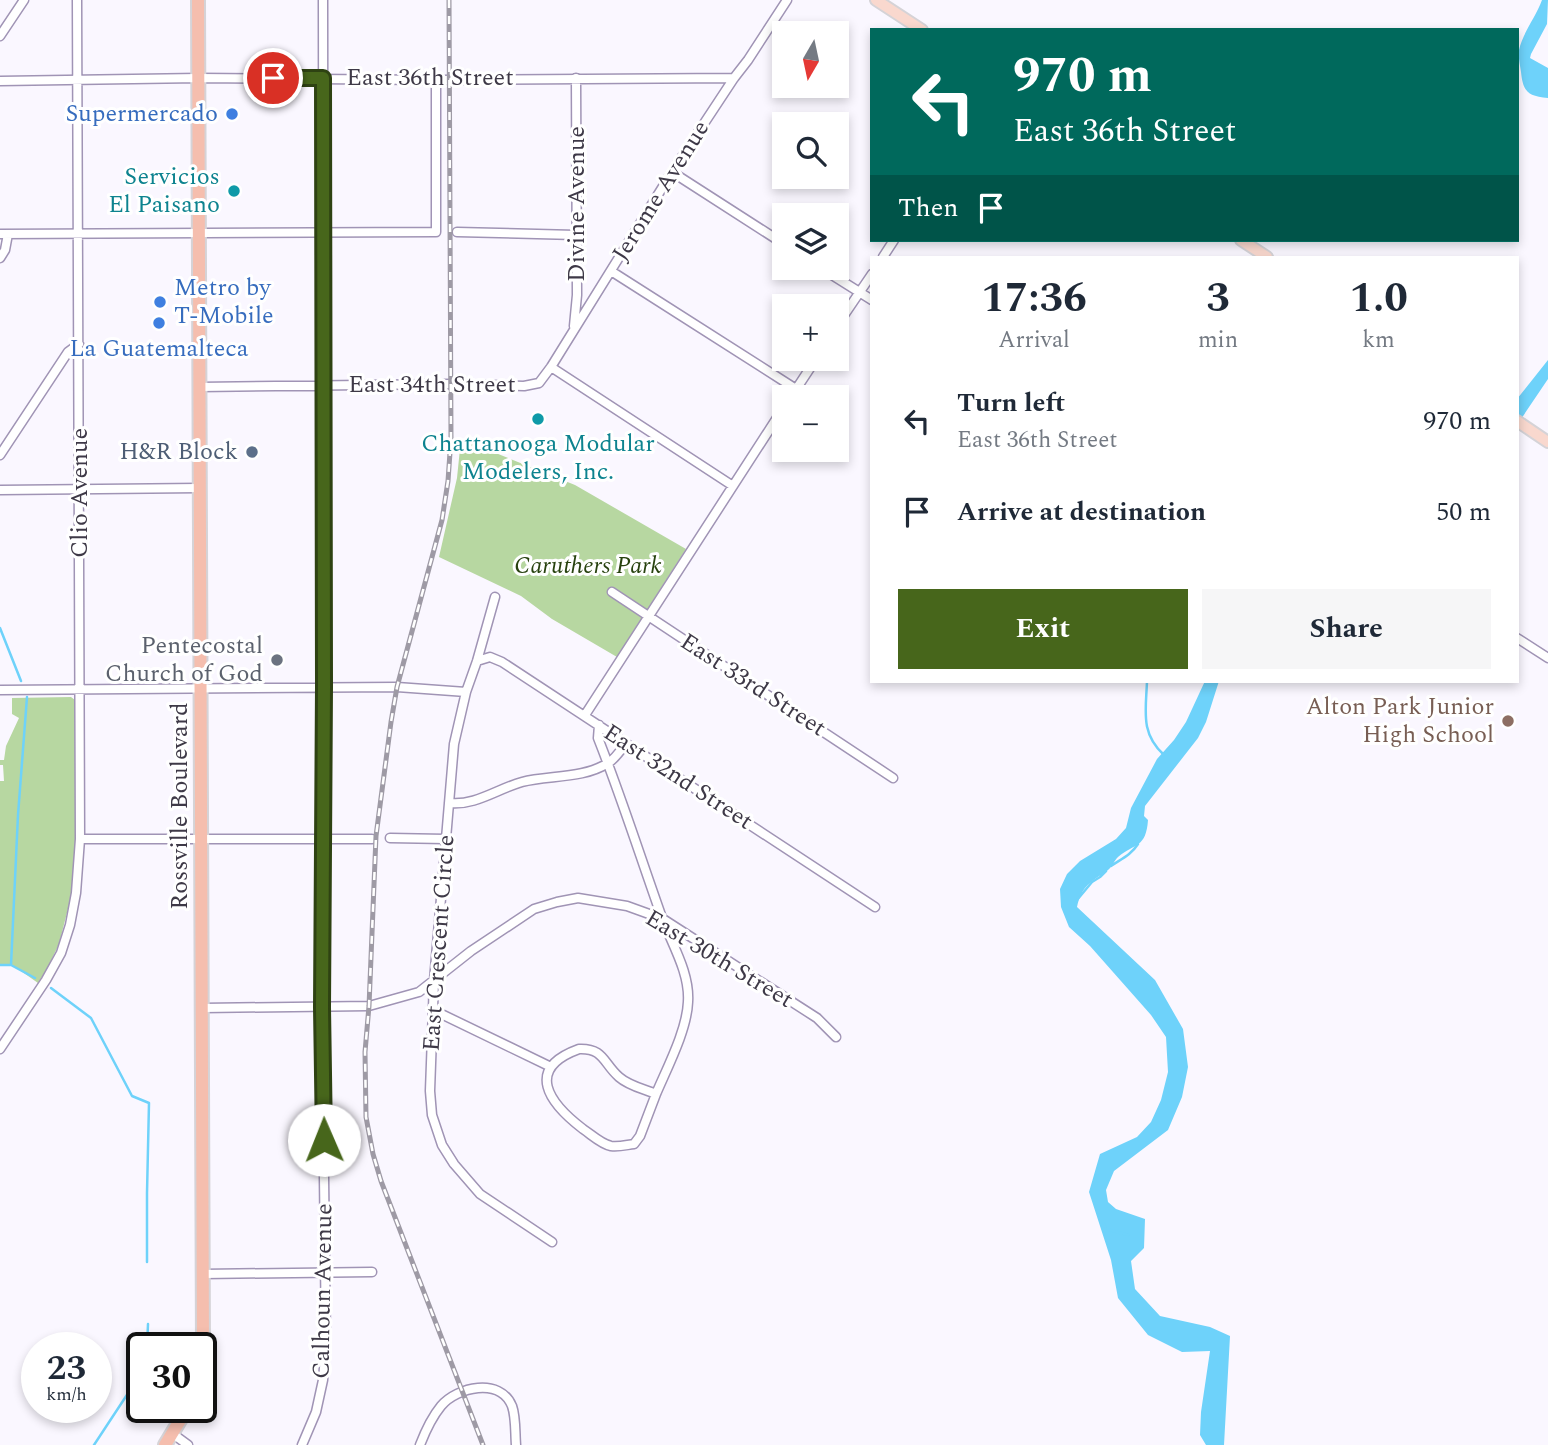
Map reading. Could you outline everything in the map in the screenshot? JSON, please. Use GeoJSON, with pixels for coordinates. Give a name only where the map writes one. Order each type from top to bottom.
{"type":"FeatureCollection","features":[{"type":"Feature","properties":{"kind":"highway","name":"Rossville Boulevard"},"geometry":{"type":"LineString","coordinates":[[198,0],[203,1332]]}},
{"type":"Feature","properties":{"kind":"highway"},"geometry":{"type":"LineString","coordinates":[[169,1440],[179,1423]]}},
{"type":"Feature","properties":{"kind":"main road"},"geometry":{"type":"LineString","coordinates":[[876,0],[919,28]]}},
{"type":"Feature","properties":{"kind":"main road"},"geometry":{"type":"LineString","coordinates":[[1244,242],[1266,256]]}},
{"type":"Feature","properties":{"kind":"main road"},"geometry":{"type":"LineString","coordinates":[[1520,423],[1548,442]]}},
{"type":"Feature","properties":{"kind":"street"},"geometry":{"type":"LineString","coordinates":[[0,36],[24,0]]}},
{"type":"Feature","properties":{"kind":"street","name":"Clio Avenue"},"geometry":{"type":"LineString","coordinates":[[0,1049],[61,953],[76,893],[80,839],[77,0]]}},
{"type":"Feature","properties":{"kind":"street","name":"Calhoun Avenue"},"geometry":{"type":"LineString","coordinates":[[302,1445],[316,1412],[324,1380],[326,1344],[322,1007],[323,0]]}},
{"type":"Feature","properties":{"kind":"street","name":"Jerome Avenue"},"geometry":{"type":"LineString","coordinates":[[539,383],[672,172],[787,0]]}},
{"type":"Feature","properties":{"kind":"street","name":"East 36th Street"},"geometry":{"type":"LineString","coordinates":[[0,81],[199,78],[734,78]]}},
{"type":"Feature","properties":{"kind":"street","name":"Divine Avenue"},"geometry":{"type":"LineString","coordinates":[[574,329],[577,295],[576,78]]}},
{"type":"Feature","properties":{"kind":"street"},"geometry":{"type":"LineString","coordinates":[[0,258],[5,250],[4,234],[436,232],[436,80]]}},
{"type":"Feature","properties":{"kind":"street"},"geometry":{"type":"LineString","coordinates":[[672,172],[772,236]]}},
{"type":"Feature","properties":{"kind":"street"},"geometry":{"type":"LineString","coordinates":[[457,232],[576,235]]}},
{"type":"Feature","properties":{"kind":"street"},"geometry":{"type":"LineString","coordinates":[[611,271],[781,385]]}},
{"type":"Feature","properties":{"kind":"street"},"geometry":{"type":"LineString","coordinates":[[849,307],[870,277]]}},
{"type":"Feature","properties":{"kind":"street"},"geometry":{"type":"LineString","coordinates":[[840,280],[870,299]]}},
{"type":"Feature","properties":{"kind":"street"},"geometry":{"type":"LineString","coordinates":[[0,455],[68,352],[79,344]]}},
{"type":"Feature","properties":{"kind":"street","name":"East 34th Street"},"geometry":{"type":"LineString","coordinates":[[551,367],[733,486]]}},
{"type":"Feature","properties":{"kind":"street","name":"East 34th Street"},"geometry":{"type":"LineString","coordinates":[[200,387],[451,384],[524,386],[539,383]]}},
{"type":"Feature","properties":{"kind":"street"},"geometry":{"type":"LineString","coordinates":[[585,715],[772,426]]}},
{"type":"Feature","properties":{"kind":"street"},"geometry":{"type":"LineString","coordinates":[[0,490],[200,488]]}},
{"type":"Feature","properties":{"kind":"street","name":"East 33rd Street"},"geometry":{"type":"LineString","coordinates":[[612,592],[893,778]]}},
{"type":"Feature","properties":{"kind":"street","name":"East Crescent Circle"},"geometry":{"type":"LineString","coordinates":[[495,597],[466,692],[454,744],[434,981],[430,1091],[432,1115],[442,1144],[454,1164],[480,1194],[552,1242]]}},
{"type":"Feature","properties":{"kind":"street"},"geometry":{"type":"LineString","coordinates":[[1519,639],[1548,658]]}},
{"type":"Feature","properties":{"kind":"street","name":"East 32nd Street"},"geometry":{"type":"LineString","coordinates":[[477,661],[490,657],[502,662],[875,907]]}},
{"type":"Feature","properties":{"kind":"street"},"geometry":{"type":"LineString","coordinates":[[0,690],[397,687],[466,692]]}},
{"type":"Feature","properties":{"kind":"street"},"geometry":{"type":"LineString","coordinates":[[599,725],[598,738],[663,919],[682,964],[689,1001],[685,1020],[640,1136],[634,1144],[608,1146],[572,1120],[549,1094],[547,1075],[551,1067],[564,1054],[579,1049],[597,1051],[620,1078],[656,1094]]}},
{"type":"Feature","properties":{"kind":"street"},"geometry":{"type":"LineString","coordinates":[[449,803],[461,804],[522,782],[590,771],[608,763],[626,743]]}},
{"type":"Feature","properties":{"kind":"street"},"geometry":{"type":"LineString","coordinates":[[390,838],[446,839]]}},
{"type":"Feature","properties":{"kind":"street"},"geometry":{"type":"LineString","coordinates":[[80,839],[372,839]]}},
{"type":"Feature","properties":{"kind":"street","name":"East 30th Street"},"geometry":{"type":"LineString","coordinates":[[203,1008],[369,1006],[419,992],[471,951],[534,909],[578,898],[627,906],[663,919],[817,1018],[836,1037]]}},
{"type":"Feature","properties":{"kind":"street"},"geometry":{"type":"LineString","coordinates":[[433,1010],[551,1067]]}},
{"type":"Feature","properties":{"kind":"street"},"geometry":{"type":"LineString","coordinates":[[203,1274],[372,1272]]}},
{"type":"Feature","properties":{"kind":"street"},"geometry":{"type":"LineString","coordinates":[[421,1445],[440,1407],[454,1395],[485,1387],[505,1397],[512,1406],[516,1445]]}},
{"type":"Feature","properties":{"kind":"street"},"geometry":{"type":"LineString","coordinates":[[169,1440],[188,1445]]}},
{"type":"Feature","properties":{"kind":"green space","name":"Caruthers Park"},"geometry":{"type":"Polygon","coordinates":[[[461,439],[575,485],[686,549],[617,657],[552,619],[521,596],[439,557],[457,478],[461,439]]]}},
{"type":"Feature","properties":{"kind":"green space"},"geometry":{"type":"Polygon","coordinates":[[[71,697],[75,700],[77,851],[70,901],[59,944],[38,983],[11,964],[0,964],[0,781],[4,781],[0,760],[4,760],[6,746],[19,718],[12,714],[12,698],[71,697]]]}},
{"type":"Feature","properties":{"kind":"water"},"geometry":{"type":"Polygon","coordinates":[[[1542,0],[1548,0],[1547,24],[1530,58],[1548,68],[1548,98],[1531,94],[1525,88],[1519,55],[1523,37],[1542,0]]]}},
{"type":"Feature","properties":{"kind":"water"},"geometry":{"type":"Polygon","coordinates":[[[1548,360],[1548,379],[1519,422],[1519,396],[1548,360]]]}},
{"type":"Feature","properties":{"kind":"water"},"geometry":{"type":"Polygon","coordinates":[[[1204,683],[1218,683],[1198,738],[1145,806],[1144,816],[1148,820],[1145,836],[1139,844],[1118,857],[1109,869],[1088,885],[1077,907],[1155,980],[1183,1029],[1188,1067],[1182,1097],[1168,1130],[1114,1171],[1106,1190],[1108,1202],[1116,1209],[1145,1219],[1144,1248],[1131,1261],[1135,1289],[1160,1316],[1210,1327],[1230,1336],[1224,1445],[1206,1445],[1200,1435],[1210,1351],[1182,1352],[1148,1335],[1118,1298],[1111,1260],[1089,1192],[1100,1154],[1137,1137],[1151,1122],[1161,1100],[1168,1072],[1166,1037],[1151,1015],[1090,946],[1069,927],[1061,907],[1060,889],[1067,874],[1080,861],[1116,839],[1126,828],[1131,808],[1157,759],[1186,722],[1204,683]]]}},
{"type":"Feature","properties":{"kind":"waterway"},"geometry":{"type":"LineString","coordinates":[[0,628],[21,681]]}},
{"type":"Feature","properties":{"kind":"waterway"},"geometry":{"type":"LineString","coordinates":[[1147,683],[1148,730],[1156,747],[1164,755]]}},
{"type":"Feature","properties":{"kind":"waterway"},"geometry":{"type":"LineString","coordinates":[[11,965],[27,697]]}},
{"type":"Feature","properties":{"kind":"waterway"},"geometry":{"type":"LineString","coordinates":[[1111,866],[1138,844]]}},
{"type":"Feature","properties":{"kind":"waterway"},"geometry":{"type":"LineString","coordinates":[[1077,900],[1092,882],[1106,871]]}},
{"type":"Feature","properties":{"kind":"waterway"},"geometry":{"type":"LineString","coordinates":[[0,965],[11,965],[35,978]]}},
{"type":"Feature","properties":{"kind":"waterway"},"geometry":{"type":"LineString","coordinates":[[51,988],[91,1018],[132,1096],[149,1103],[147,1262]]}},
{"type":"Feature","properties":{"kind":"waterway"},"geometry":{"type":"LineString","coordinates":[[1104,1224],[1106,1229],[1128,1235]]}},
{"type":"Feature","properties":{"kind":"waterway"},"geometry":{"type":"LineString","coordinates":[[148,1324],[148,1332]]}},
{"type":"Feature","properties":{"kind":"waterway"},"geometry":{"type":"LineString","coordinates":[[94,1445],[126,1396]]}},
{"type":"Feature","properties":{"kind":"railway"},"geometry":{"type":"LineString","coordinates":[[449,0],[451,438],[448,481],[442,520],[397,687],[376,836],[365,1052],[366,1117],[381,1181],[483,1445]]}},
{"type":"Feature","properties":{"kind":"place","name":"Supermercado"},"geometry":{"type":"Point","coordinates":[232,114]}},
{"type":"Feature","properties":{"kind":"place","name":"Servicios El Paisano"},"geometry":{"type":"Point","coordinates":[234,191]}},
{"type":"Feature","properties":{"kind":"place","name":"Metro by T-Mobile"},"geometry":{"type":"Point","coordinates":[160,302]}},
{"type":"Feature","properties":{"kind":"place","name":"La Guatemalteca"},"geometry":{"type":"Point","coordinates":[159,323]}},
{"type":"Feature","properties":{"kind":"place","name":"Chattanooga Modular Modelers, Inc."},"geometry":{"type":"Point","coordinates":[538,419]}},
{"type":"Feature","properties":{"kind":"place","name":"H&R Block"},"geometry":{"type":"Point","coordinates":[252,452]}},
{"type":"Feature","properties":{"kind":"place","name":"Pentecostal Church of God"},"geometry":{"type":"Point","coordinates":[277,660]}},
{"type":"Feature","properties":{"kind":"place","name":"Alton Park Junior High School"},"geometry":{"type":"Point","coordinates":[1508,721]}},
{"type":"Feature","properties":{"kind":"route"},"geometry":{"type":"LineString","coordinates":[[273,78],[323,78],[324,1140]]}}]}
